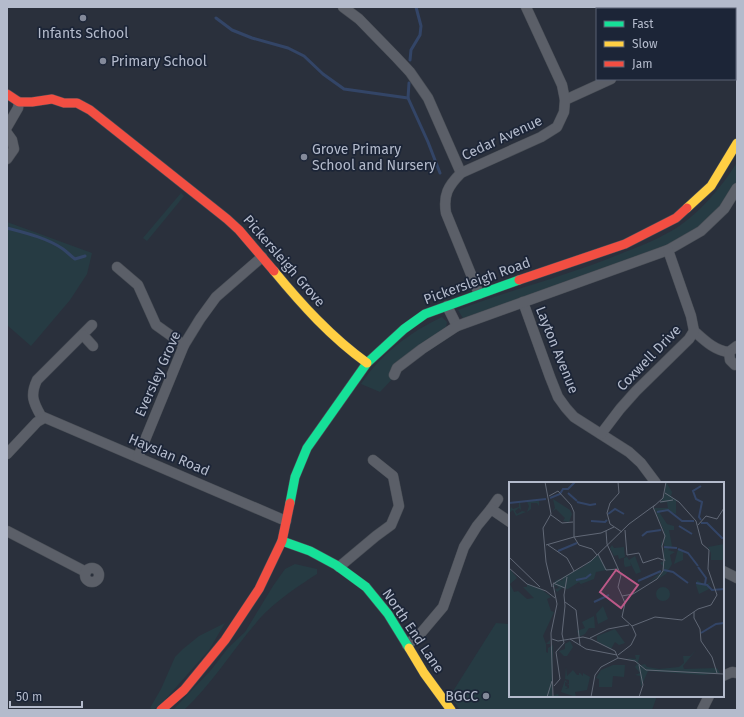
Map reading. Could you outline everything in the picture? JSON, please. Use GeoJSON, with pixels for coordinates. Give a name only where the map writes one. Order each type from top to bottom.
{"type":"FeatureCollection","features":[{"type":"Feature","properties":{"kind":"street"},"geometry":{"type":"LineString","coordinates":[[343,7],[359,19],[410,72],[428,98],[461,173]]}},
{"type":"Feature","properties":{"kind":"street","name":"Cedar Avenue"},"geometry":{"type":"LineString","coordinates":[[479,294],[446,213],[444,203],[446,192],[452,181],[461,173],[541,137],[557,127],[564,112],[565,100],[562,85],[526,7]]}},
{"type":"Feature","properties":{"kind":"street"},"geometry":{"type":"LineString","coordinates":[[565,100],[609,80]]}},
{"type":"Feature","properties":{"kind":"street"},"geometry":{"type":"LineString","coordinates":[[7,94],[19,102],[18,108],[7,127]]}},
{"type":"Feature","properties":{"kind":"street","name":"Pickersleigh Grove"},"geometry":{"type":"LineString","coordinates":[[19,102],[52,99],[77,103],[90,110],[111,126],[123,129],[154,155],[158,166],[231,222],[334,338],[367,363]]}},
{"type":"Feature","properties":{"kind":"street"},"geometry":{"type":"LineString","coordinates":[[7,133],[12,140],[14,149],[7,159]]}},
{"type":"Feature","properties":{"kind":"street","name":"Pickersleigh Road"},"geometry":{"type":"LineString","coordinates":[[161,710],[184,690],[225,640],[259,589],[282,541],[295,477],[308,448],[367,363],[404,329],[425,314],[625,244],[676,218],[711,186],[737,143]]}},
{"type":"Feature","properties":{"kind":"street"},"geometry":{"type":"LineString","coordinates":[[394,375],[397,368],[422,349],[457,326],[668,250],[701,231],[724,209],[737,188]]}},
{"type":"Feature","properties":{"kind":"street","name":"Coxwell Drive"},"geometry":{"type":"LineString","coordinates":[[602,434],[632,395],[689,340],[694,331],[691,316],[668,250]]}},
{"type":"Feature","properties":{"kind":"street","name":"Eversley Grove"},"geometry":{"type":"LineString","coordinates":[[138,457],[184,345],[216,297],[262,258]]}},
{"type":"Feature","properties":{"kind":"street"},"geometry":{"type":"LineString","coordinates":[[117,267],[138,285],[156,325],[184,345]]}},
{"type":"Feature","properties":{"kind":"street","name":"Layton Avenue"},"geometry":{"type":"LineString","coordinates":[[523,302],[558,397],[566,408],[574,417],[633,455],[655,482]]}},
{"type":"Feature","properties":{"kind":"street"},"geometry":{"type":"LineString","coordinates":[[447,306],[457,326]]}},
{"type":"Feature","properties":{"kind":"street"},"geometry":{"type":"LineString","coordinates":[[7,454],[43,417],[35,406],[33,399],[33,388],[37,380],[92,325]]}},
{"type":"Feature","properties":{"kind":"street"},"geometry":{"type":"LineString","coordinates":[[694,331],[710,345],[724,352],[733,349]]}},
{"type":"Feature","properties":{"kind":"street"},"geometry":{"type":"LineString","coordinates":[[83,335],[92,346]]}},
{"type":"Feature","properties":{"kind":"street"},"geometry":{"type":"LineString","coordinates":[[733,349],[730,360],[735,365]]}},
{"type":"Feature","properties":{"kind":"street","name":"Hayslan Road"},"geometry":{"type":"LineString","coordinates":[[43,417],[286,521]]}},
{"type":"Feature","properties":{"kind":"street"},"geometry":{"type":"LineString","coordinates":[[339,567],[390,525],[399,506],[393,476],[373,460]]}},
{"type":"Feature","properties":{"kind":"street"},"geometry":{"type":"LineString","coordinates":[[407,645],[421,633],[443,607],[464,547],[477,526],[498,498]]}},
{"type":"Feature","properties":{"kind":"street"},"geometry":{"type":"LineString","coordinates":[[491,509],[509,521]]}},
{"type":"Feature","properties":{"kind":"street"},"geometry":{"type":"LineString","coordinates":[[7,531],[86,572]]}},
{"type":"Feature","properties":{"kind":"street","name":"North End Lane"},"geometry":{"type":"LineString","coordinates":[[282,541],[310,551],[339,567],[366,587],[388,614],[432,686],[451,710]]}},
{"type":"Feature","properties":{"kind":"street"},"geometry":{"type":"LineString","coordinates":[[724,572],[737,578]]}},
{"type":"Feature","properties":{"kind":"street"},"geometry":{"type":"LineString","coordinates":[[724,676],[732,672],[737,673]]}},
{"type":"Feature","properties":{"kind":"street"},"geometry":{"type":"LineString","coordinates":[[702,710],[708,697]]}},
{"type":"Feature","properties":{"kind":"shaded area"},"geometry":{"type":"Polygon","coordinates":[[[737,162],[737,182],[724,202],[702,224],[668,246],[464,320],[458,310],[600,262],[667,234],[691,217],[709,200],[737,162]]]}},
{"type":"Feature","properties":{"kind":"shaded area"},"geometry":{"type":"Polygon","coordinates":[[[181,193],[184,196],[147,241],[143,238],[181,193]]]}},
{"type":"Feature","properties":{"kind":"shaded area"},"geometry":{"type":"Polygon","coordinates":[[[7,222],[92,253],[87,274],[70,300],[31,346],[7,325],[7,222]]]}},
{"type":"Feature","properties":{"kind":"shaded area"},"geometry":{"type":"Polygon","coordinates":[[[442,317],[447,322],[446,327],[391,368],[395,376],[380,392],[361,384],[378,363],[397,345],[430,323],[442,317]]]}},
{"type":"Feature","properties":{"kind":"shaded area"},"geometry":{"type":"Polygon","coordinates":[[[295,564],[317,569],[317,574],[285,596],[262,616],[204,690],[184,710],[173,710],[211,670],[228,648],[245,632],[285,569],[295,564]]]}},
{"type":"Feature","properties":{"kind":"shaded area"},"geometry":{"type":"Polygon","coordinates":[[[509,622],[509,697],[657,697],[652,710],[460,710],[450,696],[496,623],[508,624],[509,622]]]}},
{"type":"Feature","properties":{"kind":"shaded area"},"geometry":{"type":"Polygon","coordinates":[[[225,623],[209,650],[162,703],[153,710],[150,708],[161,689],[175,657],[199,636],[225,623]]]}},
{"type":"Feature","properties":{"kind":"waterway"},"geometry":{"type":"LineString","coordinates":[[410,60],[411,50],[420,35],[421,26],[416,7]]}},
{"type":"Feature","properties":{"kind":"waterway"},"geometry":{"type":"LineString","coordinates":[[216,18],[232,30],[252,38],[288,48],[304,56],[323,74],[344,89],[408,98]]}},
{"type":"Feature","properties":{"kind":"waterway"},"geometry":{"type":"LineString","coordinates":[[409,83],[408,98],[440,173]]}},
{"type":"Feature","properties":{"kind":"waterway"},"geometry":{"type":"LineString","coordinates":[[7,228],[36,236],[57,245],[75,259],[85,256]]}},
{"type":"Feature","properties":{"kind":"traffic: fast"},"geometry":{"type":"LineString","coordinates":[[290,503],[295,477],[307,448],[367,363],[404,329],[425,314],[519,280]]}},
{"type":"Feature","properties":{"kind":"traffic: fast"},"geometry":{"type":"LineString","coordinates":[[282,541],[310,551],[336,565],[366,587],[388,614],[409,648]]}},
{"type":"Feature","properties":{"kind":"traffic: slow"},"geometry":{"type":"LineString","coordinates":[[687,208],[711,186],[737,143]]}},
{"type":"Feature","properties":{"kind":"traffic: slow"},"geometry":{"type":"LineString","coordinates":[[274,271],[295,296],[329,331],[367,363]]}},
{"type":"Feature","properties":{"kind":"traffic: slow"},"geometry":{"type":"LineString","coordinates":[[409,648],[424,673],[451,710]]}},
{"type":"Feature","properties":{"kind":"traffic: jam"},"geometry":{"type":"LineString","coordinates":[[7,94],[19,102],[52,99],[64,103],[77,103],[90,110],[227,219],[239,230],[274,271]]}},
{"type":"Feature","properties":{"kind":"traffic: jam"},"geometry":{"type":"LineString","coordinates":[[519,280],[625,244],[676,218],[687,208]]}},
{"type":"Feature","properties":{"kind":"traffic: jam"},"geometry":{"type":"LineString","coordinates":[[161,710],[184,690],[225,640],[259,589],[282,541],[290,503]]}},
{"type":"Feature","properties":{"kind":"place","name":"Infants School"},"geometry":{"type":"Point","coordinates":[83,18]}},
{"type":"Feature","properties":{"kind":"place","name":"Primary School"},"geometry":{"type":"Point","coordinates":[103,61]}},
{"type":"Feature","properties":{"kind":"place","name":"Grove Primary School and Nursery"},"geometry":{"type":"Point","coordinates":[304,157]}},
{"type":"Feature","properties":{"kind":"place","name":"BGCC"},"geometry":{"type":"Point","coordinates":[486,696]}}]}
